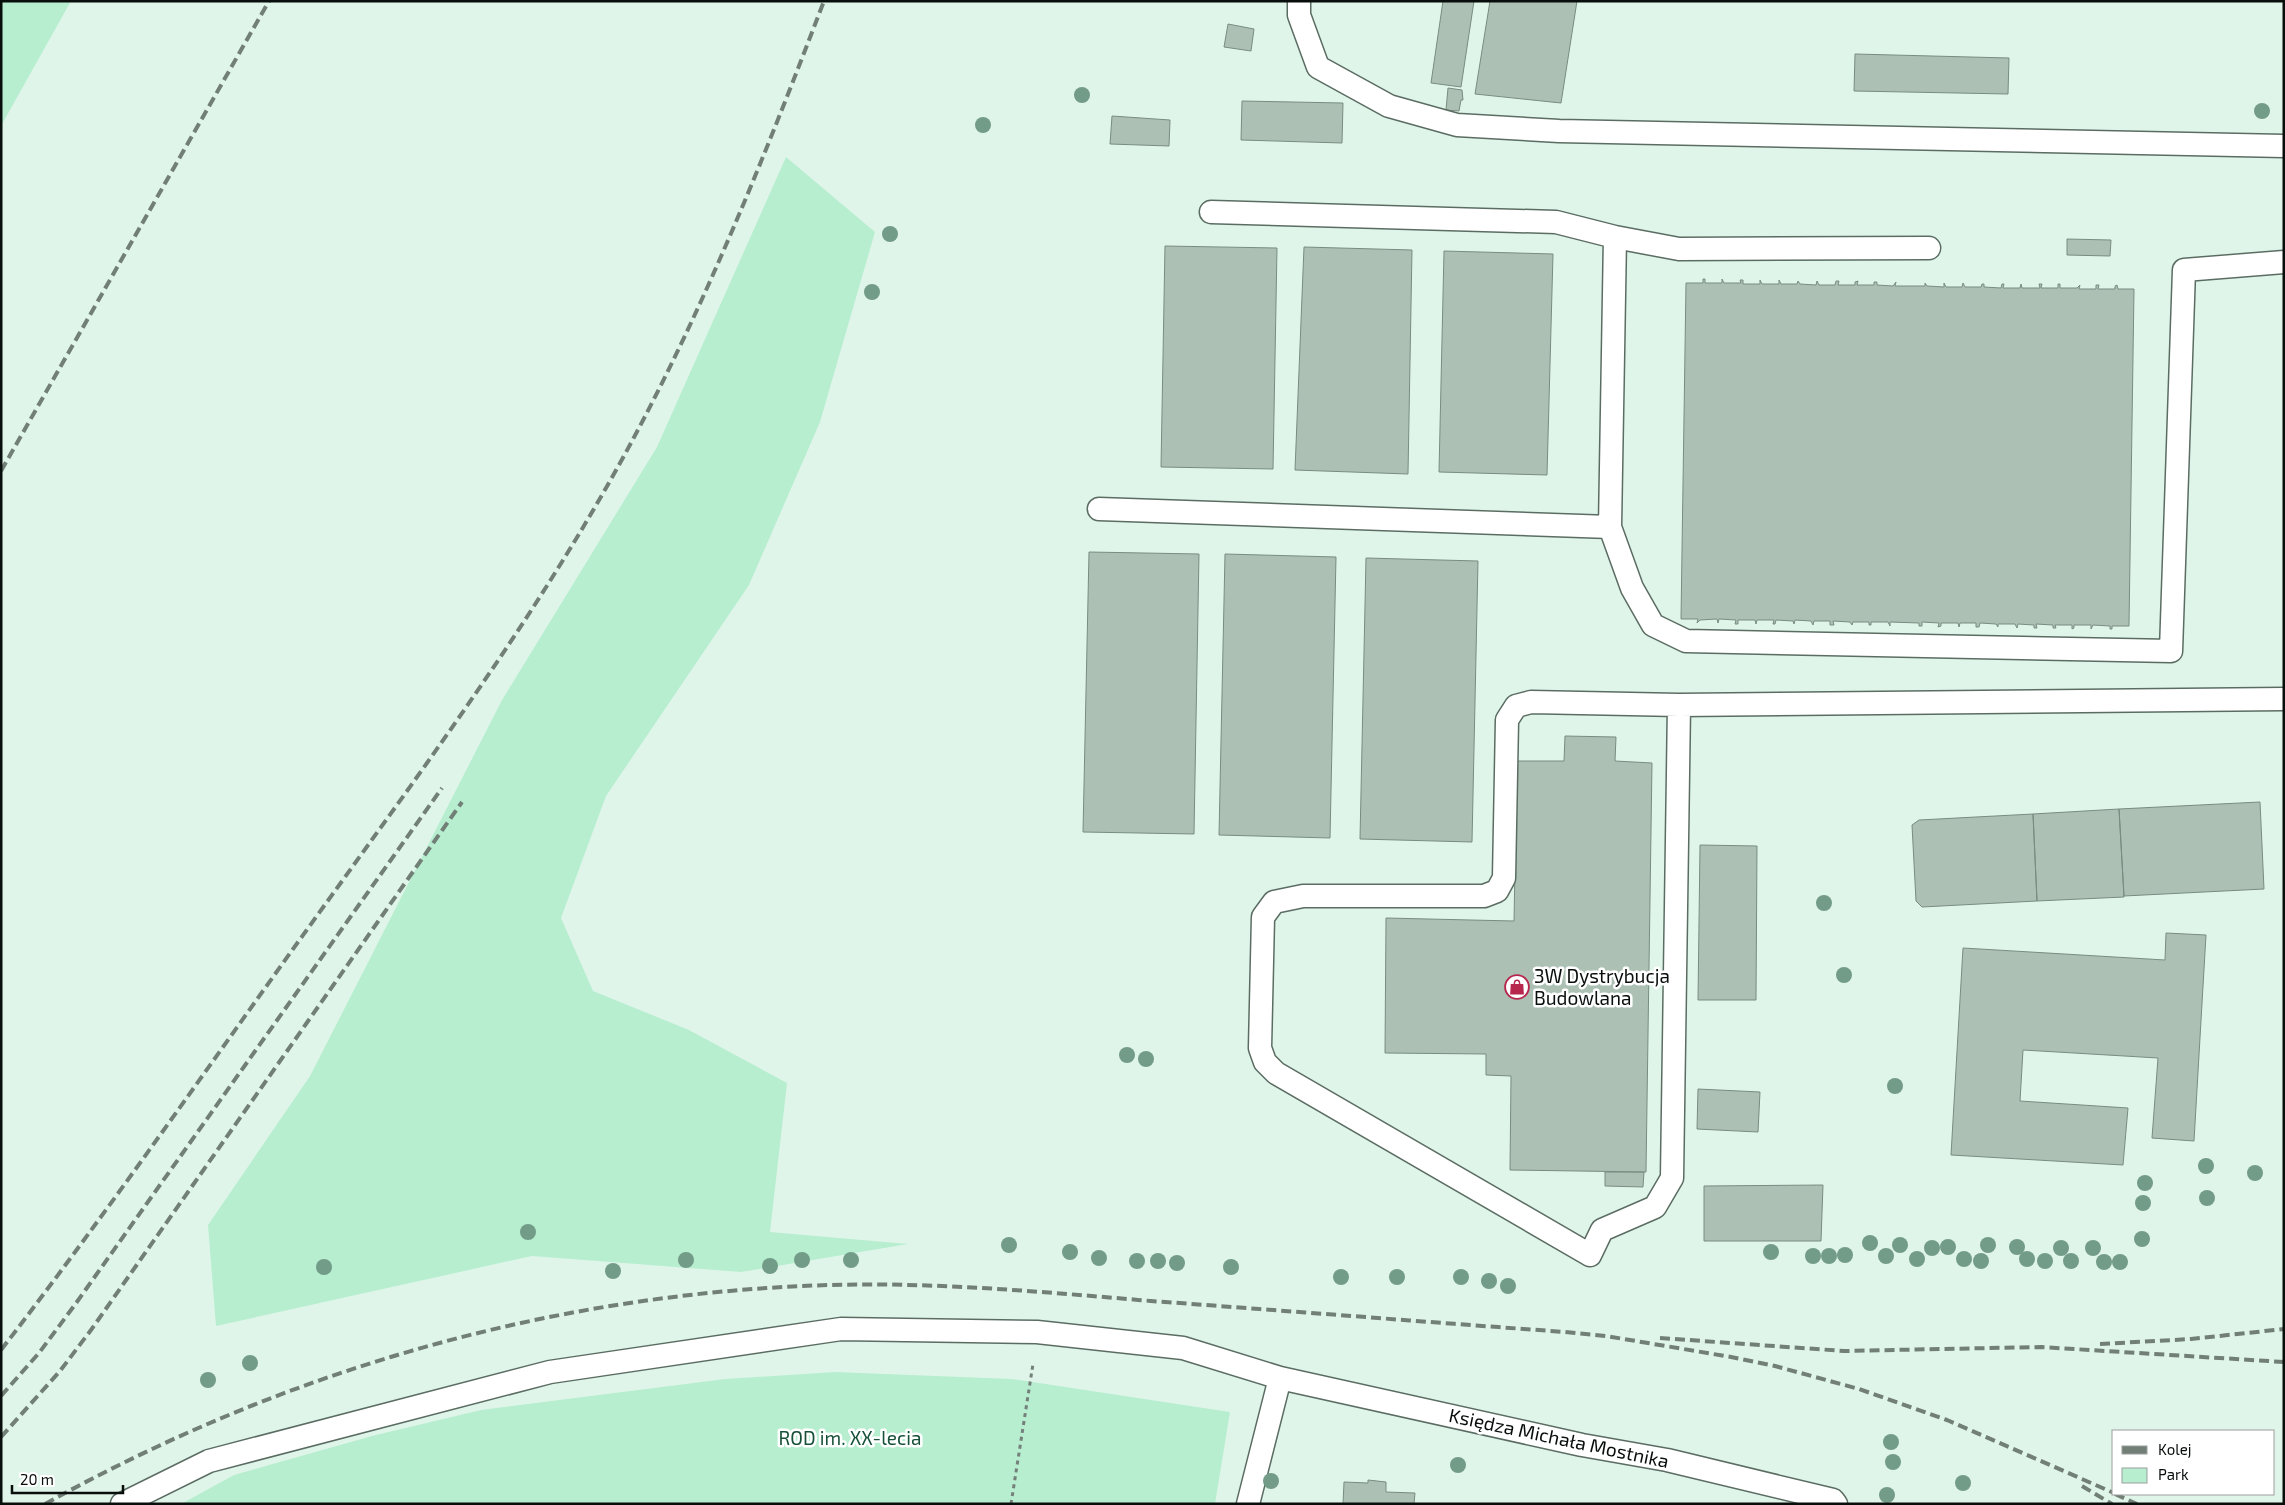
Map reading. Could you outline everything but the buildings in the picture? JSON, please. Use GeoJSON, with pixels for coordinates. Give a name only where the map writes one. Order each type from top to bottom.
{"type":"FeatureCollection","features":[{"type":"Feature","properties":{"kind":"lane"},"geometry":{"type":"LineString","coordinates":[[1299,1],[1299,14],[1318,67],[1390,106],[1457,125],[1579,131],[2284,146]]}},
{"type":"Feature","properties":{"kind":"lane"},"geometry":{"type":"LineString","coordinates":[[1211,212],[1556,222],[1615,237],[1679,250],[1929,248]]}},
{"type":"Feature","properties":{"kind":"lane"},"geometry":{"type":"LineString","coordinates":[[1615,237],[1610,526],[1632,588],[1653,625],[1686,641],[2170,651],[2184,270],[2284,262]]}},
{"type":"Feature","properties":{"kind":"lane"},"geometry":{"type":"LineString","coordinates":[[1099,509],[1610,526]]}},
{"type":"Feature","properties":{"kind":"lane"},"geometry":{"type":"LineString","coordinates":[[1679,705],[1672,1178],[1655,1207],[1602,1230],[1590,1254],[1276,1073],[1265,1062],[1260,1048],[1263,917],[1274,902],[1303,896],[1484,896],[1497,891],[1504,878],[1507,720],[1516,706],[1531,702],[1679,705],[2284,699]]}},
{"type":"Feature","properties":{"kind":"lane","name":"Księdza Michała Mostnika"},"geometry":{"type":"LineString","coordinates":[[122,1504],[209,1461],[550,1372],[842,1329],[1037,1332],[1183,1348],[1280,1378],[1582,1445],[1667,1460],[1833,1500],[1836,1504]]}},
{"type":"Feature","properties":{"kind":"lane"},"geometry":{"type":"LineString","coordinates":[[1248,1504],[1280,1378]]}},
{"type":"Feature","properties":{"kind":"path"},"geometry":{"type":"LineString","coordinates":[[1011,1504],[1037,1332]]}},
{"type":"Feature","properties":{"kind":"green space"},"geometry":{"type":"Polygon","coordinates":[[[1,1],[71,1],[1,126],[1,1]]]}},
{"type":"Feature","properties":{"kind":"green space"},"geometry":{"type":"Polygon","coordinates":[[[786,157],[875,232],[820,422],[749,585],[606,796],[561,918],[593,991],[689,1030],[787,1083],[770,1232],[908,1244],[741,1272],[532,1256],[216,1326],[208,1225],[310,1076],[502,700],[657,447],[786,157]]]}},
{"type":"Feature","properties":{"kind":"green space","name":"ROD im. XX-lecia"},"geometry":{"type":"Polygon","coordinates":[[[835,1372],[1012,1379],[1230,1412],[1215,1504],[181,1504],[234,1475],[372,1436],[481,1410],[725,1379],[835,1372]]]}},
{"type":"Feature","properties":{"kind":"railway"},"geometry":{"type":"LineString","coordinates":[[1,471],[269,1]]}},
{"type":"Feature","properties":{"kind":"railway"},"geometry":{"type":"LineString","coordinates":[[1,1350],[117,1194],[439,746],[565,557],[604,492],[640,426],[691,322],[761,163],[824,1]]}},
{"type":"Feature","properties":{"kind":"railway"},"geometry":{"type":"LineString","coordinates":[[1,1396],[39,1353],[74,1306],[442,788]]}},
{"type":"Feature","properties":{"kind":"railway"},"geometry":{"type":"LineString","coordinates":[[1,1437],[60,1371],[91,1330],[462,802]]}},
{"type":"Feature","properties":{"kind":"railway"},"geometry":{"type":"LineString","coordinates":[[45,1504],[137,1456],[230,1414],[326,1378],[424,1347],[523,1322],[624,1304],[727,1291],[870,1284],[1031,1291],[1606,1336],[1775,1366],[1859,1389],[1947,1420],[2112,1492]]}},
{"type":"Feature","properties":{"kind":"railway"},"geometry":{"type":"LineString","coordinates":[[2100,1344],[2191,1339],[2284,1329]]}},
{"type":"Feature","properties":{"kind":"railway"},"geometry":{"type":"LineString","coordinates":[[1660,1338],[1844,1351],[2041,1347],[2284,1362]]}},
{"type":"Feature","properties":{"kind":"railway"},"geometry":{"type":"LineString","coordinates":[[2082,1486],[2112,1504]]}},
{"type":"Feature","properties":{"kind":"railway"},"geometry":{"type":"LineString","coordinates":[[2117,1495],[2137,1504]]}},
{"type":"Feature","properties":{"kind":"place","name":"3W Dystrybucja Budowlana"},"geometry":{"type":"Point","coordinates":[1517,987]}}]}
